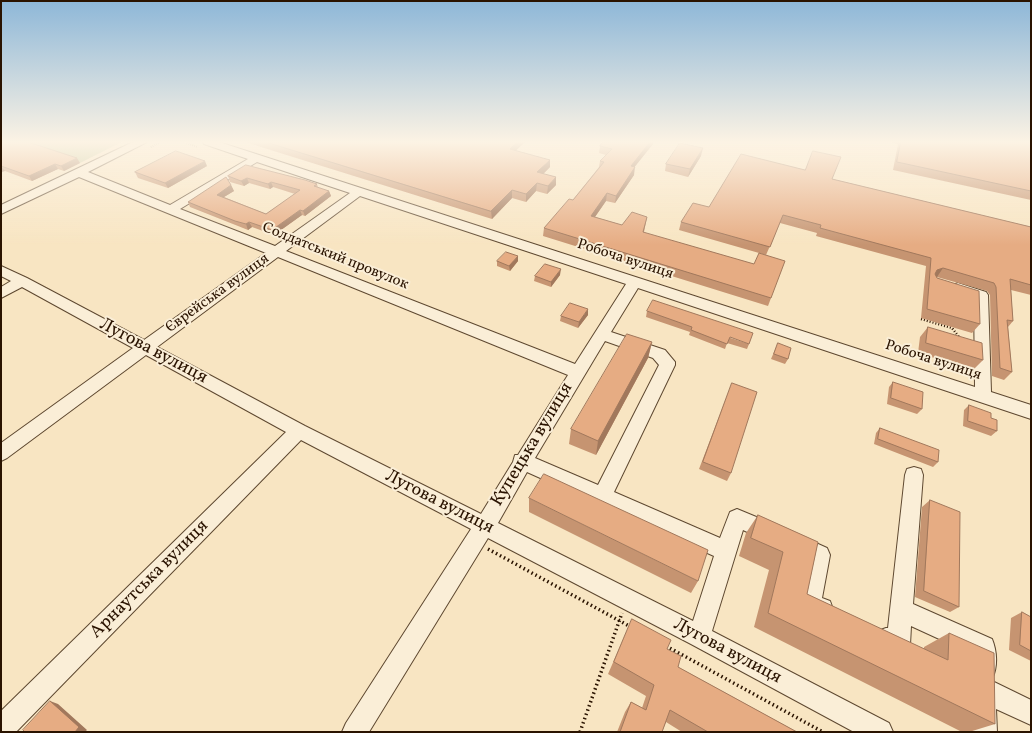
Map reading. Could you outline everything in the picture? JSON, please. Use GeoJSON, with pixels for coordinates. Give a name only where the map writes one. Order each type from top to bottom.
{"type":"FeatureCollection","features":[{"type":"Feature","properties":{"kind":"street"},"geometry":{"type":"LineString","coordinates":[[1,210],[72,176]]}},
{"type":"Feature","properties":{"kind":"street","name":"Солдатський провулок"},"geometry":{"type":"LineString","coordinates":[[87,176],[578,372]]}},
{"type":"Feature","properties":{"kind":"street"},"geometry":{"type":"LineString","coordinates":[[171,210],[226,176]]}},
{"type":"Feature","properties":{"kind":"street","name":"Робоча вулиця"},"geometry":{"type":"LineString","coordinates":[[311,176],[1031,412]]}},
{"type":"Feature","properties":{"kind":"street","name":"Єврейська вулиця"},"geometry":{"type":"LineString","coordinates":[[1,453],[275,251],[358,192]]}},
{"type":"Feature","properties":{"kind":"street","name":"Лугова вулиця"},"geometry":{"type":"LineString","coordinates":[[1,270],[299,431],[479,534],[626,600],[699,636],[880,732]]}},
{"type":"Feature","properties":{"kind":"street"},"geometry":{"type":"LineString","coordinates":[[1,293],[22,281]]}},
{"type":"Feature","properties":{"kind":"street","name":"Купецька вулиця"},"geometry":{"type":"LineString","coordinates":[[355,732],[479,534],[522,461],[601,334],[635,282]]}},
{"type":"Feature","properties":{"kind":"street"},"geometry":{"type":"LineString","coordinates":[[945,284],[981,295],[983,396]]}},
{"type":"Feature","properties":{"kind":"street"},"geometry":{"type":"LineString","coordinates":[[601,334],[659,354],[667,362],[667,365],[602,496]]}},
{"type":"Feature","properties":{"kind":"street"},"geometry":{"type":"LineString","coordinates":[[961,340],[982,346]]}},
{"type":"Feature","properties":{"kind":"street","name":"Арнаутська вулиця"},"geometry":{"type":"LineString","coordinates":[[1,729],[299,431]]}},
{"type":"Feature","properties":{"kind":"street"},"geometry":{"type":"LineString","coordinates":[[522,461],[726,551]]}},
{"type":"Feature","properties":{"kind":"street"},"geometry":{"type":"LineString","coordinates":[[871,632],[898,645],[914,475]]}},
{"type":"Feature","properties":{"kind":"street"},"geometry":{"type":"LineString","coordinates":[[699,636],[737,518],[820,555],[810,604],[837,616]]}},
{"type":"Feature","properties":{"kind":"street"},"geometry":{"type":"LineString","coordinates":[[901,610],[984,647],[984,732]]}},
{"type":"Feature","properties":{"kind":"street"},"geometry":{"type":"LineString","coordinates":[[984,690],[1031,714]]}},
{"type":"Feature","properties":{"kind":"path"},"geometry":{"type":"LineString","coordinates":[[921,319],[952,328],[961,340]]}},
{"type":"Feature","properties":{"kind":"path"},"geometry":{"type":"LineString","coordinates":[[479,534],[633,628]]}},
{"type":"Feature","properties":{"kind":"path"},"geometry":{"type":"LineString","coordinates":[[580,732],[626,600]]}},
{"type":"Feature","properties":{"kind":"path"},"geometry":{"type":"LineString","coordinates":[[660,642],[823,732]]}},
{"type":"Feature","properties":{"kind":"building"},"geometry":{"type":"Polygon","coordinates":[[[146,176],[177,176],[165,183],[146,176]]]}},
{"type":"Feature","properties":{"kind":"building"},"geometry":{"type":"Polygon","coordinates":[[[229,176],[290,176],[317,184],[314,186],[329,191],[303,211],[300,210],[272,230],[249,222],[246,224],[235,221],[188,202],[226,177],[231,185],[217,195],[266,214],[300,190],[271,182],[268,184],[247,178],[241,181],[229,176]]]}},
{"type":"Feature","properties":{"kind":"building"},"geometry":{"type":"Polygon","coordinates":[[[378,176],[556,177],[548,186],[537,183],[526,194],[512,190],[491,211],[378,176]]]}},
{"type":"Feature","properties":{"kind":"building"},"geometry":{"type":"Polygon","coordinates":[[[592,176],[629,176],[616,196],[607,193],[591,216],[622,225],[632,212],[647,217],[643,232],[754,264],[759,253],[785,261],[771,298],[544,228],[569,199],[573,200],[592,176]]]}},
{"type":"Feature","properties":{"kind":"building"},"geometry":{"type":"Polygon","coordinates":[[[728,176],[833,176],[832,179],[1031,227],[1031,285],[1010,279],[1013,321],[1007,320],[1012,372],[1000,368],[996,287],[994,283],[943,268],[937,270],[935,274],[937,278],[979,291],[980,324],[927,309],[931,258],[820,228],[821,225],[783,215],[770,247],[681,222],[693,203],[709,207],[728,176]]]}},
{"type":"Feature","properties":{"kind":"building"},"geometry":{"type":"Polygon","coordinates":[[[963,176],[1031,176],[1031,191],[963,176]]]}},
{"type":"Feature","properties":{"kind":"building"},"geometry":{"type":"Polygon","coordinates":[[[506,252],[518,256],[509,266],[497,261],[506,252]]]}},
{"type":"Feature","properties":{"kind":"building"},"geometry":{"type":"Polygon","coordinates":[[[545,264],[561,269],[551,282],[535,276],[545,264]]]}},
{"type":"Feature","properties":{"kind":"building"},"geometry":{"type":"Polygon","coordinates":[[[653,300],[753,333],[749,344],[730,337],[727,344],[691,330],[692,327],[647,311],[653,300]]]}},
{"type":"Feature","properties":{"kind":"building"},"geometry":{"type":"Polygon","coordinates":[[[570,303],[588,309],[579,322],[561,316],[570,303]]]}},
{"type":"Feature","properties":{"kind":"building"},"geometry":{"type":"Polygon","coordinates":[[[928,327],[982,343],[983,360],[926,343],[928,327]]]}},
{"type":"Feature","properties":{"kind":"building"},"geometry":{"type":"Polygon","coordinates":[[[627,334],[652,342],[598,441],[571,429],[627,334]]]}},
{"type":"Feature","properties":{"kind":"building"},"geometry":{"type":"Polygon","coordinates":[[[778,343],[791,348],[788,359],[774,354],[778,343]]]}},
{"type":"Feature","properties":{"kind":"building"},"geometry":{"type":"Polygon","coordinates":[[[893,382],[923,392],[922,409],[891,398],[893,382]]]}},
{"type":"Feature","properties":{"kind":"building"},"geometry":{"type":"Polygon","coordinates":[[[732,383],[757,392],[731,473],[703,462],[732,383]]]}},
{"type":"Feature","properties":{"kind":"building"},"geometry":{"type":"Polygon","coordinates":[[[969,405],[991,413],[991,418],[997,420],[997,431],[968,421],[969,405]]]}},
{"type":"Feature","properties":{"kind":"building"},"geometry":{"type":"Polygon","coordinates":[[[880,428],[939,450],[938,462],[878,439],[880,428]]]}},
{"type":"Feature","properties":{"kind":"building"},"geometry":{"type":"Polygon","coordinates":[[[544,474],[708,550],[698,581],[529,498],[544,474]]]}},
{"type":"Feature","properties":{"kind":"building"},"geometry":{"type":"Polygon","coordinates":[[[930,500],[960,512],[959,607],[924,591],[930,500]]]}},
{"type":"Feature","properties":{"kind":"building"},"geometry":{"type":"Polygon","coordinates":[[[758,515],[818,542],[807,594],[948,660],[949,633],[994,653],[995,724],[768,613],[783,552],[751,538],[758,515]]]}},
{"type":"Feature","properties":{"kind":"building"},"geometry":{"type":"Polygon","coordinates":[[[1022,612],[1031,617],[1031,651],[1020,645],[1022,612]]]}},
{"type":"Feature","properties":{"kind":"building"},"geometry":{"type":"Polygon","coordinates":[[[632,619],[671,640],[667,649],[681,656],[678,667],[797,732],[708,732],[670,710],[662,732],[620,732],[631,702],[646,710],[654,685],[614,662],[632,619]]]}},
{"type":"Feature","properties":{"kind":"building"},"geometry":{"type":"Polygon","coordinates":[[[50,701],[79,727],[75,732],[25,732],[23,730],[50,701]]]}}]}
